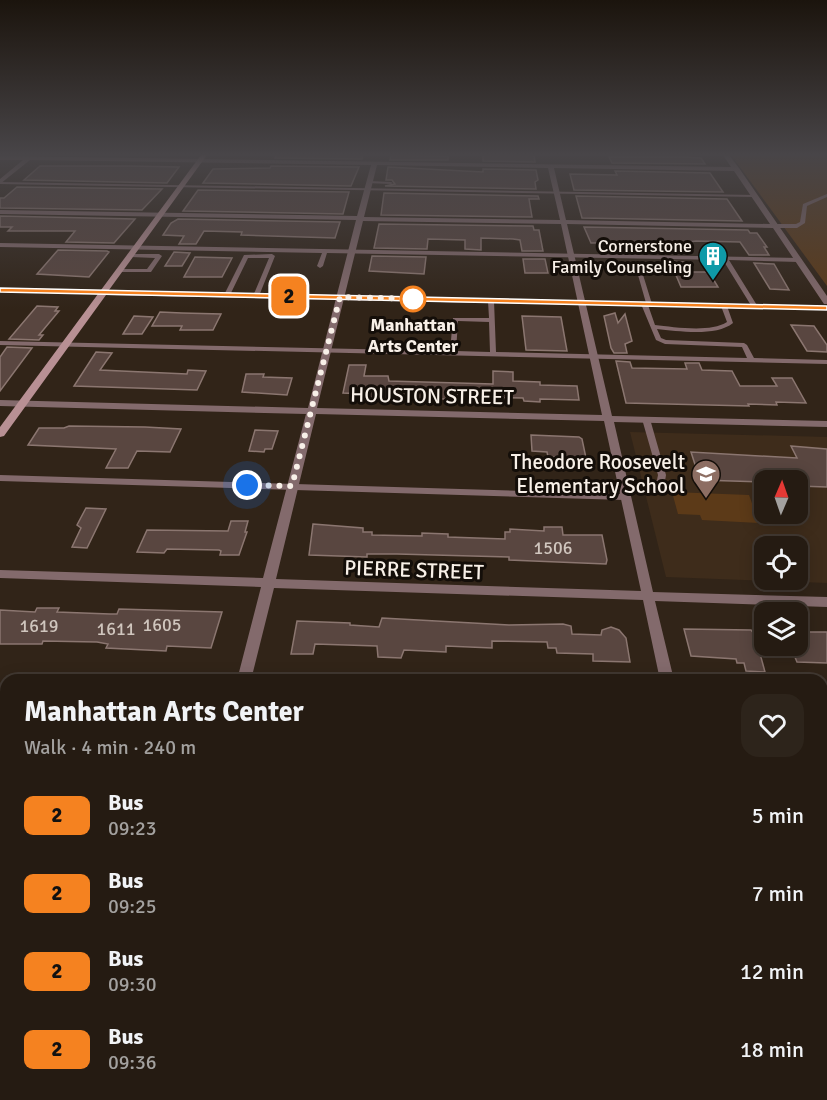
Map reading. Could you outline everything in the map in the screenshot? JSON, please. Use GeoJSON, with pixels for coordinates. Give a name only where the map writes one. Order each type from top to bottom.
{"type":"FeatureCollection","features":[{"type":"Feature","properties":{"kind":"street"},"geometry":{"type":"LineString","coordinates":[[0,434],[167,206]]}},
{"type":"Feature","properties":{"kind":"street"},"geometry":{"type":"LineString","coordinates":[[246,674],[364,206]]}},
{"type":"Feature","properties":{"kind":"street"},"geometry":{"type":"LineString","coordinates":[[559,206],[583,303],[623,491],[666,674]]}},
{"type":"Feature","properties":{"kind":"street"},"geometry":{"type":"LineString","coordinates":[[761,206],[827,302]]}},
{"type":"Feature","properties":{"kind":"street"},"geometry":{"type":"LineString","coordinates":[[0,212],[774,226]]}},
{"type":"Feature","properties":{"kind":"street"},"geometry":{"type":"LineString","coordinates":[[0,290],[827,308]]}},
{"type":"Feature","properties":{"kind":"street","name":"HOUSTON STREET"},"geometry":{"type":"LineString","coordinates":[[0,402],[827,424]]}},
{"type":"Feature","properties":{"kind":"street","name":"PIERRE STREET"},"geometry":{"type":"LineString","coordinates":[[0,574],[827,603]]}},
{"type":"Feature","properties":{"kind":"lane"},"geometry":{"type":"LineString","coordinates":[[774,226],[800,225],[803,222],[804,206]]}},
{"type":"Feature","properties":{"kind":"lane"},"geometry":{"type":"LineString","coordinates":[[0,245],[352,252],[573,261],[638,266],[646,304],[658,339],[669,343],[744,345],[752,360]]}},
{"type":"Feature","properties":{"kind":"lane"},"geometry":{"type":"LineString","coordinates":[[321,266],[325,252]]}},
{"type":"Feature","properties":{"kind":"lane"},"geometry":{"type":"LineString","coordinates":[[120,271],[149,272],[159,256],[131,255]]}},
{"type":"Feature","properties":{"kind":"lane"},"geometry":{"type":"LineString","coordinates":[[227,295],[246,256],[273,256],[256,296]]}},
{"type":"Feature","properties":{"kind":"lane"},"geometry":{"type":"LineString","coordinates":[[573,261],[725,259],[799,261]]}},
{"type":"Feature","properties":{"kind":"lane"},"geometry":{"type":"LineString","coordinates":[[725,259],[755,307]]}},
{"type":"Feature","properties":{"kind":"lane"},"geometry":{"type":"LineString","coordinates":[[491,301],[493,354]]}},
{"type":"Feature","properties":{"kind":"lane"},"geometry":{"type":"LineString","coordinates":[[653,327],[727,327],[730,321],[724,306]]}},
{"type":"Feature","properties":{"kind":"lane"},"geometry":{"type":"LineString","coordinates":[[453,353],[454,320],[491,320]]}},
{"type":"Feature","properties":{"kind":"lane"},"geometry":{"type":"LineString","coordinates":[[0,344],[827,362]]}},
{"type":"Feature","properties":{"kind":"lane"},"geometry":{"type":"LineString","coordinates":[[0,478],[292,486],[623,491],[661,481],[662,475],[646,419]]}},
{"type":"Feature","properties":{"kind":"shaded area"},"geometry":{"type":"Polygon","coordinates":[[[769,206],[827,206],[827,286],[769,206]]]}},
{"type":"Feature","properties":{"kind":"shaded area","name":"Theodore Roosevelt Elementary School"},"geometry":{"type":"Polygon","coordinates":[[[630,432],[827,437],[827,583],[808,582],[808,536],[754,536],[754,580],[666,577],[630,432]]]}},
{"type":"Feature","properties":{"kind":"shaded area"},"geometry":{"type":"Polygon","coordinates":[[[672,492],[749,495],[754,509],[754,523],[702,520],[700,515],[678,514],[672,492]]]}},
{"type":"Feature","properties":{"kind":"building"},"geometry":{"type":"Polygon","coordinates":[[[0,206],[145,206],[142,210],[0,206]]]}},
{"type":"Feature","properties":{"kind":"building"},"geometry":{"type":"Polygon","coordinates":[[[186,206],[345,206],[343,214],[183,211],[186,206]]]}},
{"type":"Feature","properties":{"kind":"building"},"geometry":{"type":"Polygon","coordinates":[[[382,206],[530,206],[532,217],[381,215],[382,206]]]}},
{"type":"Feature","properties":{"kind":"building"},"geometry":{"type":"Polygon","coordinates":[[[579,206],[732,206],[742,221],[582,218],[579,206]]]}},
{"type":"Feature","properties":{"kind":"building"},"geometry":{"type":"Polygon","coordinates":[[[0,216],[135,219],[114,243],[66,242],[75,231],[8,231],[12,227],[0,227],[0,216]]]}},
{"type":"Feature","properties":{"kind":"building"},"geometry":{"type":"Polygon","coordinates":[[[178,219],[340,222],[335,238],[241,235],[242,232],[204,231],[196,244],[179,244],[184,236],[163,235],[171,223],[178,219]]]}},
{"type":"Feature","properties":{"kind":"building"},"geometry":{"type":"Polygon","coordinates":[[[379,224],[533,226],[534,230],[539,230],[543,251],[522,251],[520,240],[481,238],[481,250],[465,249],[465,240],[428,239],[427,249],[374,248],[379,224]]]}},
{"type":"Feature","properties":{"kind":"building"},"geometry":{"type":"Polygon","coordinates":[[[584,227],[748,230],[750,233],[757,233],[767,247],[764,247],[769,255],[749,255],[740,242],[696,241],[675,244],[680,254],[666,253],[661,242],[591,243],[584,227]]]}},
{"type":"Feature","properties":{"kind":"building"},"geometry":{"type":"Polygon","coordinates":[[[58,250],[109,252],[89,277],[37,274],[58,250]]]}},
{"type":"Feature","properties":{"kind":"building"},"geometry":{"type":"Polygon","coordinates":[[[174,252],[190,253],[182,266],[165,266],[174,252]]]}},
{"type":"Feature","properties":{"kind":"building","name":"Manhattan Arts Center"},"geometry":{"type":"Polygon","coordinates":[[[372,256],[426,257],[424,274],[369,271],[372,256]]]}},
{"type":"Feature","properties":{"kind":"building"},"geometry":{"type":"Polygon","coordinates":[[[195,257],[232,258],[222,277],[184,277],[195,257]]]}},
{"type":"Feature","properties":{"kind":"building"},"geometry":{"type":"Polygon","coordinates":[[[523,259],[545,259],[548,273],[525,273],[523,259]]]}},
{"type":"Feature","properties":{"kind":"building"},"geometry":{"type":"Polygon","coordinates":[[[670,261],[684,262],[689,272],[709,272],[718,287],[681,287],[670,261]]]}},
{"type":"Feature","properties":{"kind":"building"},"geometry":{"type":"Polygon","coordinates":[[[754,263],[774,264],[789,290],[770,289],[754,263]]]}},
{"type":"Feature","properties":{"kind":"building"},"geometry":{"type":"Polygon","coordinates":[[[37,306],[58,307],[55,311],[59,311],[39,335],[43,335],[39,340],[9,339],[37,306]]]}},
{"type":"Feature","properties":{"kind":"building"},"geometry":{"type":"Polygon","coordinates":[[[160,312],[221,314],[213,330],[180,330],[182,326],[152,326],[160,312]]]}},
{"type":"Feature","properties":{"kind":"building"},"geometry":{"type":"Polygon","coordinates":[[[615,313],[618,323],[625,314],[632,341],[625,344],[627,353],[614,353],[611,348],[604,316],[615,313]]]}},
{"type":"Feature","properties":{"kind":"building"},"geometry":{"type":"Polygon","coordinates":[[[134,316],[153,317],[142,334],[123,334],[134,316]]]}},
{"type":"Feature","properties":{"kind":"building"},"geometry":{"type":"Polygon","coordinates":[[[522,316],[561,317],[567,351],[526,350],[522,316]]]}},
{"type":"Feature","properties":{"kind":"building"},"geometry":{"type":"Polygon","coordinates":[[[791,325],[814,326],[827,345],[827,352],[807,351],[791,325]]]}},
{"type":"Feature","properties":{"kind":"building"},"geometry":{"type":"Polygon","coordinates":[[[7,347],[32,348],[0,391],[0,357],[7,347]]]}},
{"type":"Feature","properties":{"kind":"building"},"geometry":{"type":"Polygon","coordinates":[[[96,352],[112,353],[100,370],[187,374],[188,370],[206,371],[197,390],[74,386],[96,352]]]}},
{"type":"Feature","properties":{"kind":"building"},"geometry":{"type":"Polygon","coordinates":[[[616,361],[630,362],[632,368],[687,369],[685,363],[699,363],[702,370],[732,371],[740,386],[777,386],[772,378],[792,378],[806,403],[776,402],[777,405],[748,404],[749,406],[626,403],[616,361]]]}},
{"type":"Feature","properties":{"kind":"building"},"geometry":{"type":"Polygon","coordinates":[[[349,365],[366,365],[364,376],[388,376],[389,381],[493,384],[493,371],[513,372],[513,381],[540,382],[540,385],[577,386],[579,400],[540,399],[540,402],[524,401],[523,398],[482,397],[482,400],[368,397],[368,394],[343,393],[349,365]]]}},
{"type":"Feature","properties":{"kind":"building"},"geometry":{"type":"Polygon","coordinates":[[[246,374],[292,378],[287,395],[242,392],[246,374]]]}},
{"type":"Feature","properties":{"kind":"building"},"geometry":{"type":"Polygon","coordinates":[[[69,426],[181,429],[170,452],[137,451],[128,468],[106,468],[116,449],[28,445],[39,428],[69,426]]]}},
{"type":"Feature","properties":{"kind":"building"},"geometry":{"type":"Polygon","coordinates":[[[255,430],[278,431],[272,449],[265,449],[264,452],[249,451],[255,430]]]}},
{"type":"Feature","properties":{"kind":"building"},"geometry":{"type":"Polygon","coordinates":[[[531,435],[579,437],[582,439],[586,458],[548,457],[547,452],[532,451],[531,435]]]}},
{"type":"Feature","properties":{"kind":"building"},"geometry":{"type":"Polygon","coordinates":[[[791,446],[827,449],[827,487],[808,486],[808,470],[754,470],[754,482],[700,480],[691,452],[797,458],[791,446]]]}},
{"type":"Feature","properties":{"kind":"building"},"geometry":{"type":"Polygon","coordinates":[[[86,508],[106,509],[87,548],[72,547],[81,528],[77,525],[86,508]]]}},
{"type":"Feature","properties":{"kind":"building"},"geometry":{"type":"Polygon","coordinates":[[[231,521],[248,521],[245,532],[247,532],[239,555],[220,555],[219,550],[167,549],[164,553],[137,552],[147,530],[228,531],[231,521]]]}},
{"type":"Feature","properties":{"kind":"building"},"geometry":{"type":"Polygon","coordinates":[[[313,524],[363,528],[363,532],[372,532],[372,535],[422,536],[422,533],[448,534],[448,537],[505,539],[505,532],[510,532],[510,529],[544,531],[544,527],[562,527],[563,535],[602,535],[607,560],[606,564],[509,560],[509,557],[397,554],[367,554],[367,557],[309,555],[313,524]]]}},
{"type":"Feature","properties":{"kind":"building"},"geometry":{"type":"Polygon","coordinates":[[[37,608],[59,608],[57,612],[110,614],[117,614],[119,609],[222,612],[211,648],[167,646],[166,651],[106,648],[108,644],[97,642],[43,641],[42,644],[0,644],[0,610],[35,612],[37,608]]]}},
{"type":"Feature","properties":{"kind":"building"},"geometry":{"type":"Polygon","coordinates":[[[382,618],[509,625],[563,624],[571,626],[572,634],[601,635],[602,630],[611,627],[619,630],[626,638],[630,662],[593,661],[593,654],[557,653],[556,648],[548,648],[547,642],[492,641],[492,648],[446,646],[446,652],[404,650],[401,658],[378,657],[377,646],[315,644],[313,654],[291,654],[297,621],[350,623],[350,625],[379,627],[382,618]]]}},
{"type":"Feature","properties":{"kind":"building"},"geometry":{"type":"Polygon","coordinates":[[[684,629],[751,630],[754,634],[754,656],[761,656],[765,672],[746,671],[744,663],[737,663],[736,659],[691,656],[684,629]]]}},
{"type":"Feature","properties":{"kind":"building"},"geometry":{"type":"Polygon","coordinates":[[[808,632],[827,632],[827,663],[797,662],[795,656],[808,656],[808,632]]]}},
{"type":"Feature","properties":{"kind":"bus line","name":"2"},"geometry":{"type":"LineString","coordinates":[[0,290],[827,308]]}},
{"type":"Feature","properties":{"kind":"place","name":"Cornerstone Family Counseling"},"geometry":{"type":"Point","coordinates":[713,282]}},
{"type":"Feature","properties":{"kind":"place","name":"Manhattan Arts Center"},"geometry":{"type":"Point","coordinates":[413,299]}},
{"type":"Feature","properties":{"kind":"place","name":"Theodore Roosevelt Elementary School"},"geometry":{"type":"Point","coordinates":[706,500]}},
{"type":"Feature","properties":{"kind":"route"},"geometry":{"type":"LineString","coordinates":[[247,485],[292,486],[340,297],[418,299],[413,299]]}}]}
